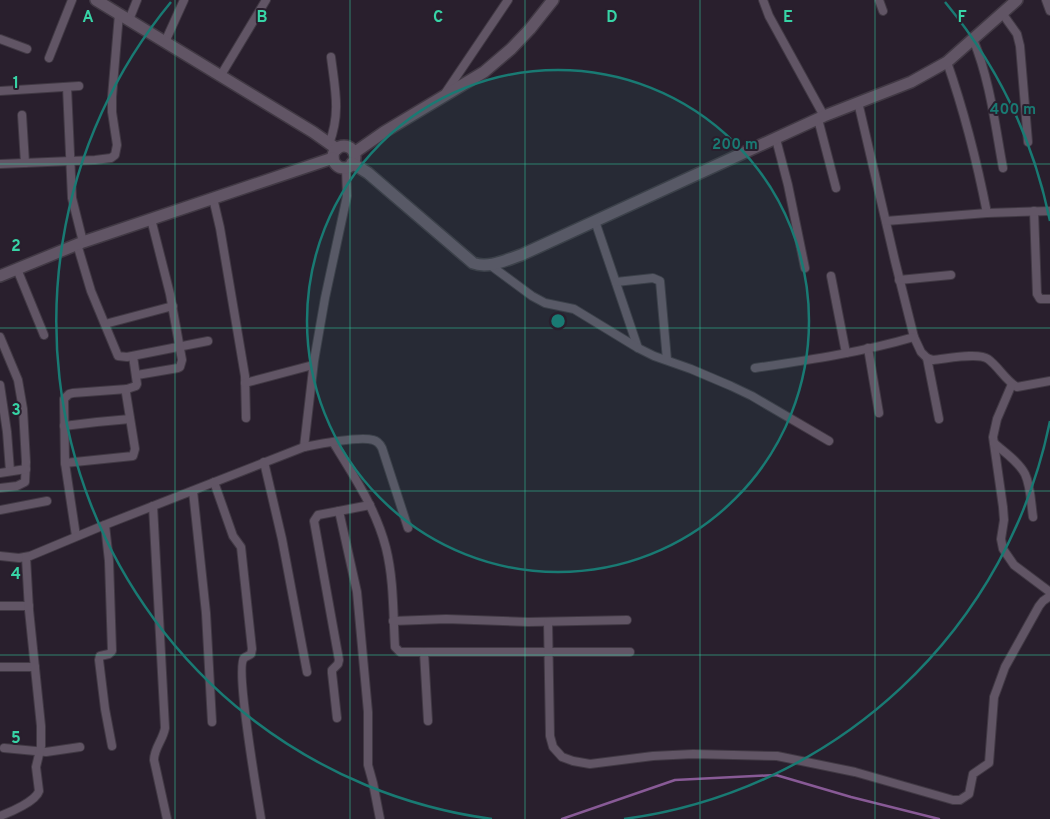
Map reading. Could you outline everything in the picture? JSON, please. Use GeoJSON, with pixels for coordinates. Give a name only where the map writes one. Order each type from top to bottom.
{"type":"FeatureCollection","features":[{"type":"Feature","properties":{"kind":"street"},"geometry":{"type":"LineString","coordinates":[[49,58],[72,0]]}},
{"type":"Feature","properties":{"kind":"street"},"geometry":{"type":"LineString","coordinates":[[96,0],[313,132],[333,150]]}},
{"type":"Feature","properties":{"kind":"street"},"geometry":{"type":"LineString","coordinates":[[129,20],[138,0]]}},
{"type":"Feature","properties":{"kind":"street"},"geometry":{"type":"LineString","coordinates":[[165,42],[184,0]]}},
{"type":"Feature","properties":{"kind":"street"},"geometry":{"type":"LineString","coordinates":[[221,75],[266,0]]}},
{"type":"Feature","properties":{"kind":"street"},"geometry":{"type":"LineString","coordinates":[[442,98],[508,0]]}},
{"type":"Feature","properties":{"kind":"street"},"geometry":{"type":"LineString","coordinates":[[331,57],[336,118],[333,150],[339,166],[351,161],[384,132],[484,72],[511,49],[546,11],[553,0]]}},
{"type":"Feature","properties":{"kind":"street"},"geometry":{"type":"LineString","coordinates":[[763,0],[769,16],[821,118],[836,188]]}},
{"type":"Feature","properties":{"kind":"street"},"geometry":{"type":"LineString","coordinates":[[879,0],[883,11]]}},
{"type":"Feature","properties":{"kind":"street"},"geometry":{"type":"LineString","coordinates":[[351,161],[368,173],[473,263],[490,265],[521,255],[821,118],[911,82],[947,62],[1017,0]]}},
{"type":"Feature","properties":{"kind":"street"},"geometry":{"type":"LineString","coordinates":[[1046,0],[1050,11]]}},
{"type":"Feature","properties":{"kind":"street"},"geometry":{"type":"LineString","coordinates":[[1002,13],[1017,34],[1020,46],[1028,142]]}},
{"type":"Feature","properties":{"kind":"street"},"geometry":{"type":"LineString","coordinates":[[0,164],[71,161],[111,158],[115,156],[117,151],[112,104],[119,14]]}},
{"type":"Feature","properties":{"kind":"street"},"geometry":{"type":"LineString","coordinates":[[0,39],[27,49]]}},
{"type":"Feature","properties":{"kind":"street"},"geometry":{"type":"LineString","coordinates":[[974,39],[987,79],[1003,168]]}},
{"type":"Feature","properties":{"kind":"street"},"geometry":{"type":"LineString","coordinates":[[947,62],[958,94],[979,173],[987,213]]}},
{"type":"Feature","properties":{"kind":"street"},"geometry":{"type":"LineString","coordinates":[[0,91],[79,86]]}},
{"type":"Feature","properties":{"kind":"street"},"geometry":{"type":"LineString","coordinates":[[67,87],[72,198],[80,243],[92,291],[118,356],[122,358],[208,341]]}},
{"type":"Feature","properties":{"kind":"street"},"geometry":{"type":"LineString","coordinates":[[858,102],[914,337],[926,358],[939,419]]}},
{"type":"Feature","properties":{"kind":"street"},"geometry":{"type":"LineString","coordinates":[[22,115],[25,163]]}},
{"type":"Feature","properties":{"kind":"street"},"geometry":{"type":"LineString","coordinates":[[776,139],[788,185],[805,268]]}},
{"type":"Feature","properties":{"kind":"street"},"geometry":{"type":"LineString","coordinates":[[0,276],[80,243],[213,198],[346,146],[351,161],[347,196],[313,365],[304,447]]}},
{"type":"Feature","properties":{"kind":"street"},"geometry":{"type":"LineString","coordinates":[[213,198],[220,228],[245,383],[246,418]]}},
{"type":"Feature","properties":{"kind":"street"},"geometry":{"type":"LineString","coordinates":[[1034,211],[1038,294],[1040,299],[1050,299]]}},
{"type":"Feature","properties":{"kind":"street"},"geometry":{"type":"LineString","coordinates":[[886,221],[987,213],[1050,211]]}},
{"type":"Feature","properties":{"kind":"street"},"geometry":{"type":"LineString","coordinates":[[137,375],[180,367],[182,360],[181,346],[151,218]]}},
{"type":"Feature","properties":{"kind":"street"},"geometry":{"type":"LineString","coordinates":[[596,221],[638,348]]}},
{"type":"Feature","properties":{"kind":"street"},"geometry":{"type":"LineString","coordinates":[[490,265],[532,296],[545,303],[574,309],[638,348],[654,356],[692,369],[752,396],[829,441]]}},
{"type":"Feature","properties":{"kind":"street"},"geometry":{"type":"LineString","coordinates":[[17,269],[44,336]]}},
{"type":"Feature","properties":{"kind":"street"},"geometry":{"type":"LineString","coordinates":[[900,280],[951,275]]}},
{"type":"Feature","properties":{"kind":"street"},"geometry":{"type":"LineString","coordinates":[[831,276],[846,353]]}},
{"type":"Feature","properties":{"kind":"street"},"geometry":{"type":"LineString","coordinates":[[616,282],[654,278],[660,281],[667,360]]}},
{"type":"Feature","properties":{"kind":"street"},"geometry":{"type":"LineString","coordinates":[[105,324],[172,306]]}},
{"type":"Feature","properties":{"kind":"street"},"geometry":{"type":"LineString","coordinates":[[0,336],[18,380],[23,409],[26,469],[25,482],[0,488]]}},
{"type":"Feature","properties":{"kind":"street"},"geometry":{"type":"LineString","coordinates":[[755,368],[846,353],[914,337]]}},
{"type":"Feature","properties":{"kind":"street"},"geometry":{"type":"LineString","coordinates":[[868,348],[879,413]]}},
{"type":"Feature","properties":{"kind":"street"},"geometry":{"type":"LineString","coordinates":[[0,360],[8,356]]}},
{"type":"Feature","properties":{"kind":"street"},"geometry":{"type":"LineString","coordinates":[[76,536],[66,463],[63,402],[69,394],[128,389],[136,386],[137,375],[133,356]]}},
{"type":"Feature","properties":{"kind":"street"},"geometry":{"type":"LineString","coordinates":[[926,358],[933,360],[982,357],[988,359],[1012,384],[1022,387],[1050,381]]}},
{"type":"Feature","properties":{"kind":"street"},"geometry":{"type":"LineString","coordinates":[[245,383],[313,365]]}},
{"type":"Feature","properties":{"kind":"street"},"geometry":{"type":"LineString","coordinates":[[548,622],[550,736],[553,747],[562,756],[573,761],[590,764],[653,756],[693,754],[777,756],[855,772],[954,800],[960,800],[968,794],[973,774],[989,763],[994,697],[1005,667],[1022,635],[1039,606],[1049,595],[1014,565],[1002,549],[1001,539],[1004,520],[994,443],[994,428],[1012,384]]}},
{"type":"Feature","properties":{"kind":"street"},"geometry":{"type":"LineString","coordinates":[[0,385],[8,432],[10,471]]}},
{"type":"Feature","properties":{"kind":"street"},"geometry":{"type":"LineString","coordinates":[[66,463],[133,456],[135,449],[126,393],[128,389]]}},
{"type":"Feature","properties":{"kind":"street"},"geometry":{"type":"LineString","coordinates":[[64,426],[130,420]]}},
{"type":"Feature","properties":{"kind":"street"},"geometry":{"type":"LineString","coordinates":[[0,556],[12,558],[26,556],[304,447],[369,439],[380,444],[396,485],[408,528]]}},
{"type":"Feature","properties":{"kind":"street"},"geometry":{"type":"LineString","coordinates":[[333,442],[361,486],[378,523],[386,549],[392,584],[394,647],[397,651],[630,652]]}},
{"type":"Feature","properties":{"kind":"street"},"geometry":{"type":"LineString","coordinates":[[994,443],[1024,473],[1028,481],[1033,517]]}},
{"type":"Feature","properties":{"kind":"street"},"geometry":{"type":"LineString","coordinates":[[264,462],[282,539],[307,672]]}},
{"type":"Feature","properties":{"kind":"street"},"geometry":{"type":"LineString","coordinates":[[0,473],[26,469]]}},
{"type":"Feature","properties":{"kind":"street"},"geometry":{"type":"LineString","coordinates":[[214,482],[233,536],[241,547],[252,649],[251,654],[243,660],[243,684],[248,737],[261,819]]}},
{"type":"Feature","properties":{"kind":"street"},"geometry":{"type":"LineString","coordinates":[[193,491],[206,613],[212,722]]}},
{"type":"Feature","properties":{"kind":"street"},"geometry":{"type":"LineString","coordinates":[[0,510],[47,501]]}},
{"type":"Feature","properties":{"kind":"street"},"geometry":{"type":"LineString","coordinates":[[337,718],[332,670],[339,660],[314,521],[318,515],[370,505]]}},
{"type":"Feature","properties":{"kind":"street"},"geometry":{"type":"LineString","coordinates":[[153,506],[164,728],[163,736],[155,751],[154,760],[167,819]]}},
{"type":"Feature","properties":{"kind":"street"},"geometry":{"type":"LineString","coordinates":[[339,511],[357,592],[368,712],[368,765],[380,819]]}},
{"type":"Feature","properties":{"kind":"street"},"geometry":{"type":"LineString","coordinates":[[104,525],[109,561],[112,652],[100,656],[99,660],[112,746]]}},
{"type":"Feature","properties":{"kind":"street"},"geometry":{"type":"LineString","coordinates":[[0,816],[32,800],[39,790],[36,767],[40,752],[41,726],[26,556]]}},
{"type":"Feature","properties":{"kind":"street"},"geometry":{"type":"LineString","coordinates":[[0,606],[29,606]]}},
{"type":"Feature","properties":{"kind":"street"},"geometry":{"type":"LineString","coordinates":[[394,621],[446,619],[548,622],[627,620]]}},
{"type":"Feature","properties":{"kind":"street"},"geometry":{"type":"LineString","coordinates":[[424,652],[428,721]]}},
{"type":"Feature","properties":{"kind":"street"},"geometry":{"type":"LineString","coordinates":[[0,667],[35,667]]}},
{"type":"Feature","properties":{"kind":"street"},"geometry":{"type":"LineString","coordinates":[[4,748],[40,752],[80,747]]}},
{"type":"Feature","properties":{"kind":"waterway"},"geometry":{"type":"LineString","coordinates":[[562,819],[675,780],[776,775],[851,797],[939,819]]}}]}
